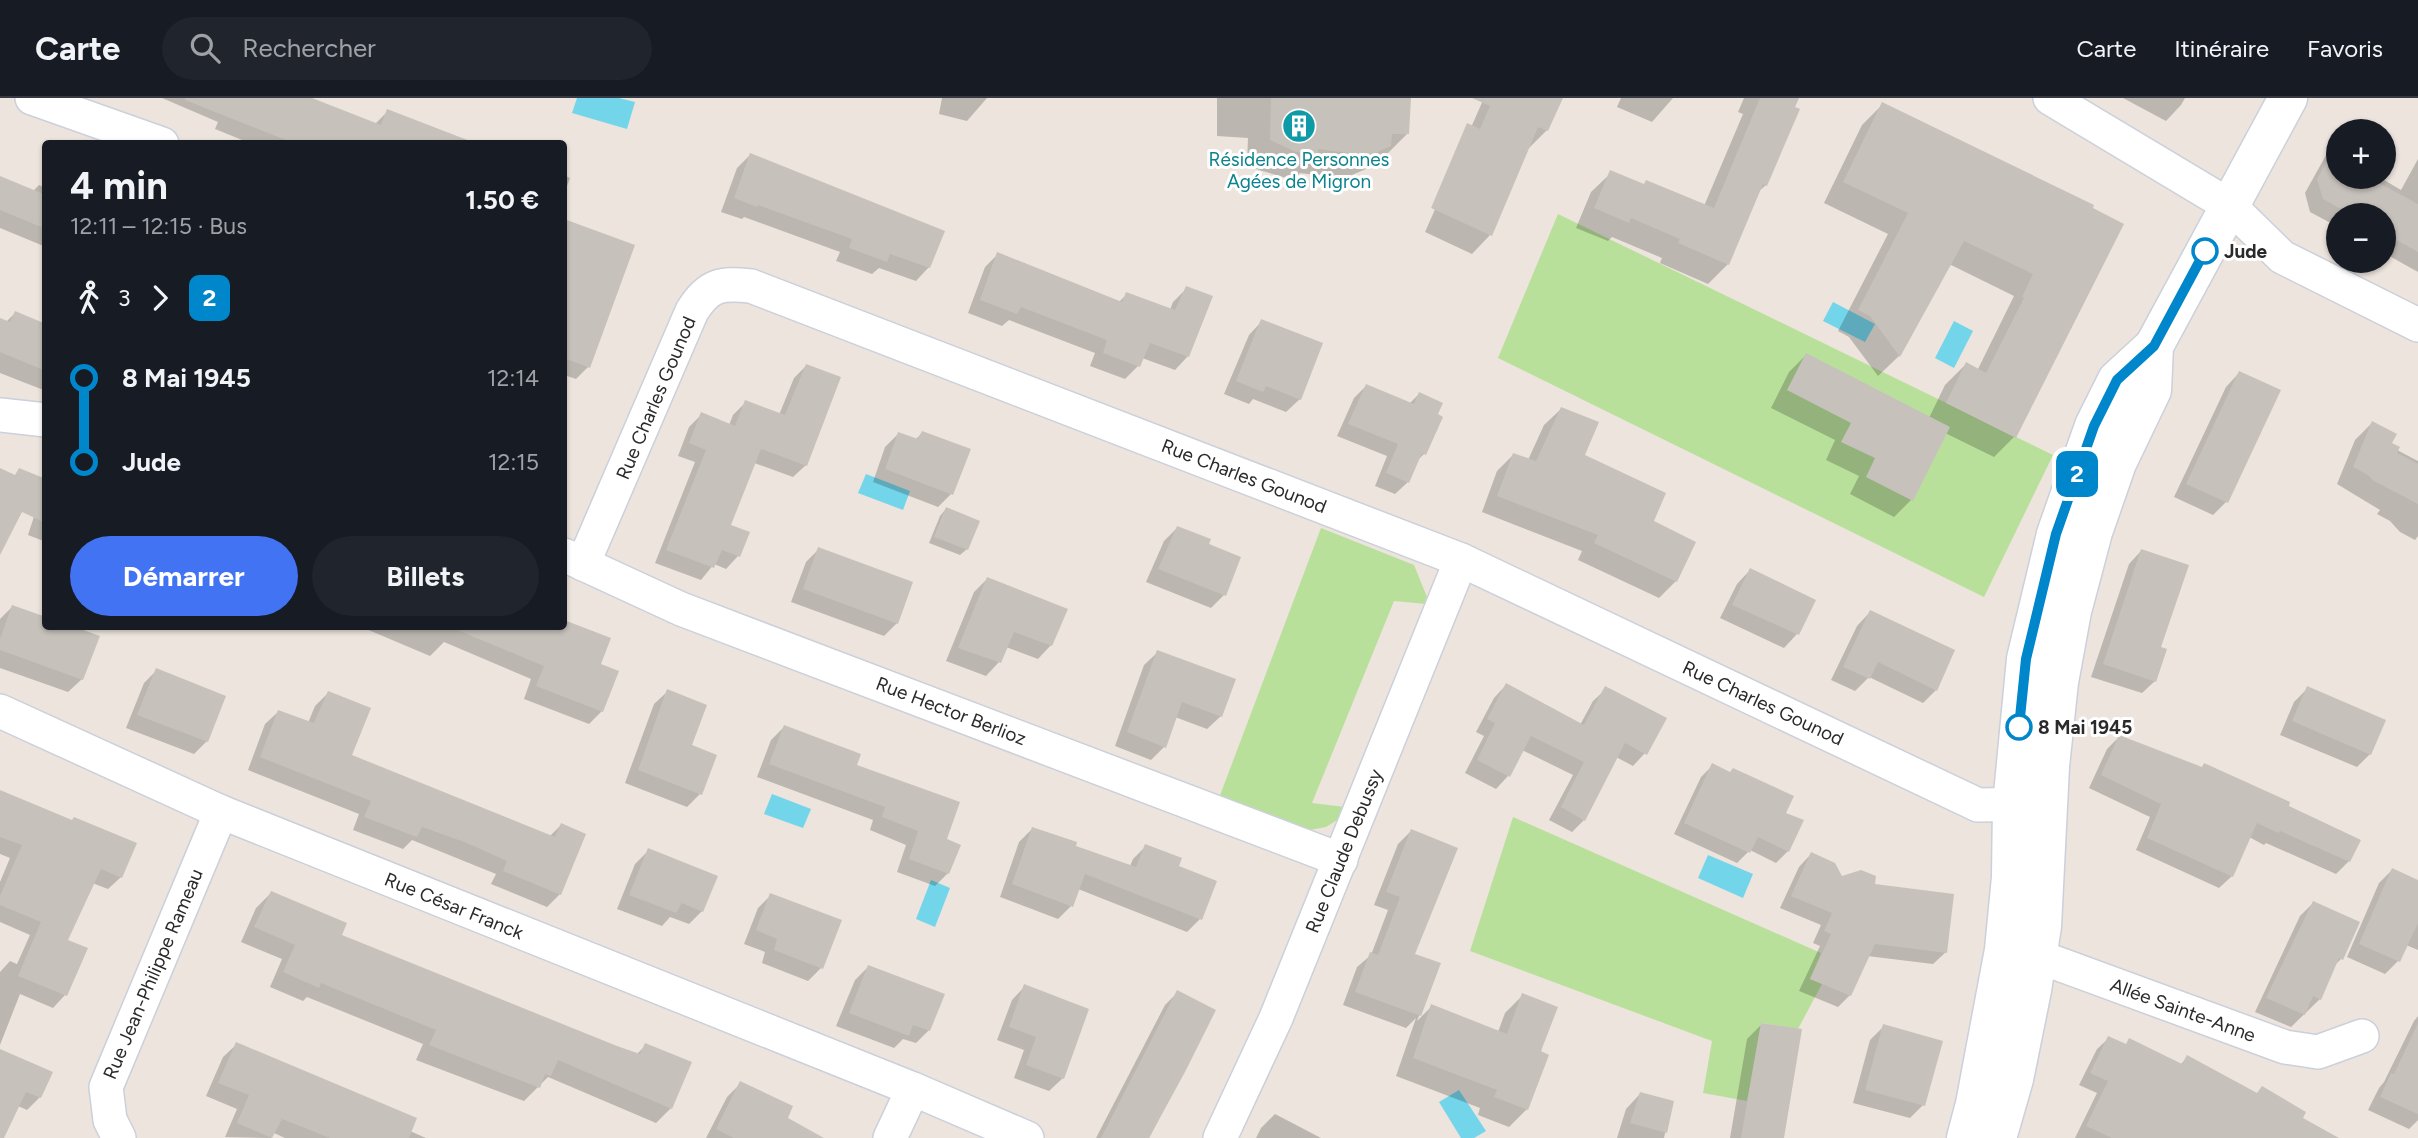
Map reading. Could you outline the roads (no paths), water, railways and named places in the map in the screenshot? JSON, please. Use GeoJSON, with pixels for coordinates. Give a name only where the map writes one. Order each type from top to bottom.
{"type":"FeatureCollection","features":[{"type":"Feature","properties":{"kind":"street"},"geometry":{"type":"LineString","coordinates":[[32,98],[151,140]]}},
{"type":"Feature","properties":{"kind":"street"},"geometry":{"type":"LineString","coordinates":[[2050,98],[2230,206],[2282,257],[2418,324]]}},
{"type":"Feature","properties":{"kind":"street"},"geometry":{"type":"LineString","coordinates":[[1997,1138],[2014,1079],[2020,953],[2011,877],[2030,804],[2026,659],[2056,534],[2094,426],[2117,380],[2154,346],[2288,98]]}},
{"type":"Feature","properties":{"kind":"street","name":"Rue Charles Gounod"},"geometry":{"type":"LineString","coordinates":[[573,559],[702,294],[717,286],[751,286],[1461,560],[1978,805],[2030,804]]}},
{"type":"Feature","properties":{"kind":"street"},"geometry":{"type":"LineString","coordinates":[[0,415],[42,420]]}},
{"type":"Feature","properties":{"kind":"street","name":"Rue Hector Berlioz"},"geometry":{"type":"LineString","coordinates":[[573,559],[681,608],[1341,860]]}},
{"type":"Feature","properties":{"kind":"street","name":"Rue Claude Debussy"},"geometry":{"type":"LineString","coordinates":[[1220,1138],[1276,1018],[1461,560]]}},
{"type":"Feature","properties":{"kind":"street","name":"Rue César Franck"},"geometry":{"type":"LineString","coordinates":[[0,711],[221,812],[914,1089],[1027,1138]]}},
{"type":"Feature","properties":{"kind":"street","name":"Rue Jean-Philippe Rameau"},"geometry":{"type":"LineString","coordinates":[[119,1138],[110,1121],[106,1087],[221,812]]}},
{"type":"Feature","properties":{"kind":"street"},"geometry":{"type":"LineString","coordinates":[[1966,1138],[2020,953]]}},
{"type":"Feature","properties":{"kind":"street","name":"Allée Sainte-Anne"},"geometry":{"type":"LineString","coordinates":[[2020,953],[2285,1047],[2318,1052],[2362,1035]]}},
{"type":"Feature","properties":{"kind":"street"},"geometry":{"type":"LineString","coordinates":[[890,1138],[914,1089]]}},
{"type":"Feature","properties":{"kind":"water"},"geometry":{"type":"Polygon","coordinates":[[[577,98],[619,98],[635,102],[627,129],[572,113],[577,98]]]}},
{"type":"Feature","properties":{"kind":"water"},"geometry":{"type":"Polygon","coordinates":[[[1833,302],[1875,324],[1865,342],[1823,321],[1833,302]]]}},
{"type":"Feature","properties":{"kind":"water"},"geometry":{"type":"Polygon","coordinates":[[[1954,321],[1973,331],[1954,368],[1935,358],[1954,321]]]}},
{"type":"Feature","properties":{"kind":"water"},"geometry":{"type":"Polygon","coordinates":[[[866,474],[910,491],[903,510],[858,493],[866,474]]]}},
{"type":"Feature","properties":{"kind":"water"},"geometry":{"type":"Polygon","coordinates":[[[772,794],[811,809],[803,828],[764,814],[772,794]]]}},
{"type":"Feature","properties":{"kind":"water"},"geometry":{"type":"Polygon","coordinates":[[[1708,855],[1753,874],[1743,898],[1698,878],[1708,855]]]}},
{"type":"Feature","properties":{"kind":"water"},"geometry":{"type":"Polygon","coordinates":[[[931,880],[950,888],[935,927],[916,919],[931,880]]]}},
{"type":"Feature","properties":{"kind":"water"},"geometry":{"type":"Polygon","coordinates":[[[1459,1090],[1486,1131],[1474,1138],[1461,1138],[1439,1102],[1459,1090]]]}},
{"type":"Feature","properties":{"kind":"place","name":"Résidence Personnes Agées de Migron"},"geometry":{"type":"Point","coordinates":[1299,126]}},
{"type":"Feature","properties":{"kind":"place","name":"Jude"},"geometry":{"type":"Point","coordinates":[2205,251]}},
{"type":"Feature","properties":{"kind":"place","name":"8 Mai 1945"},"geometry":{"type":"Point","coordinates":[2019,727]}}]}
